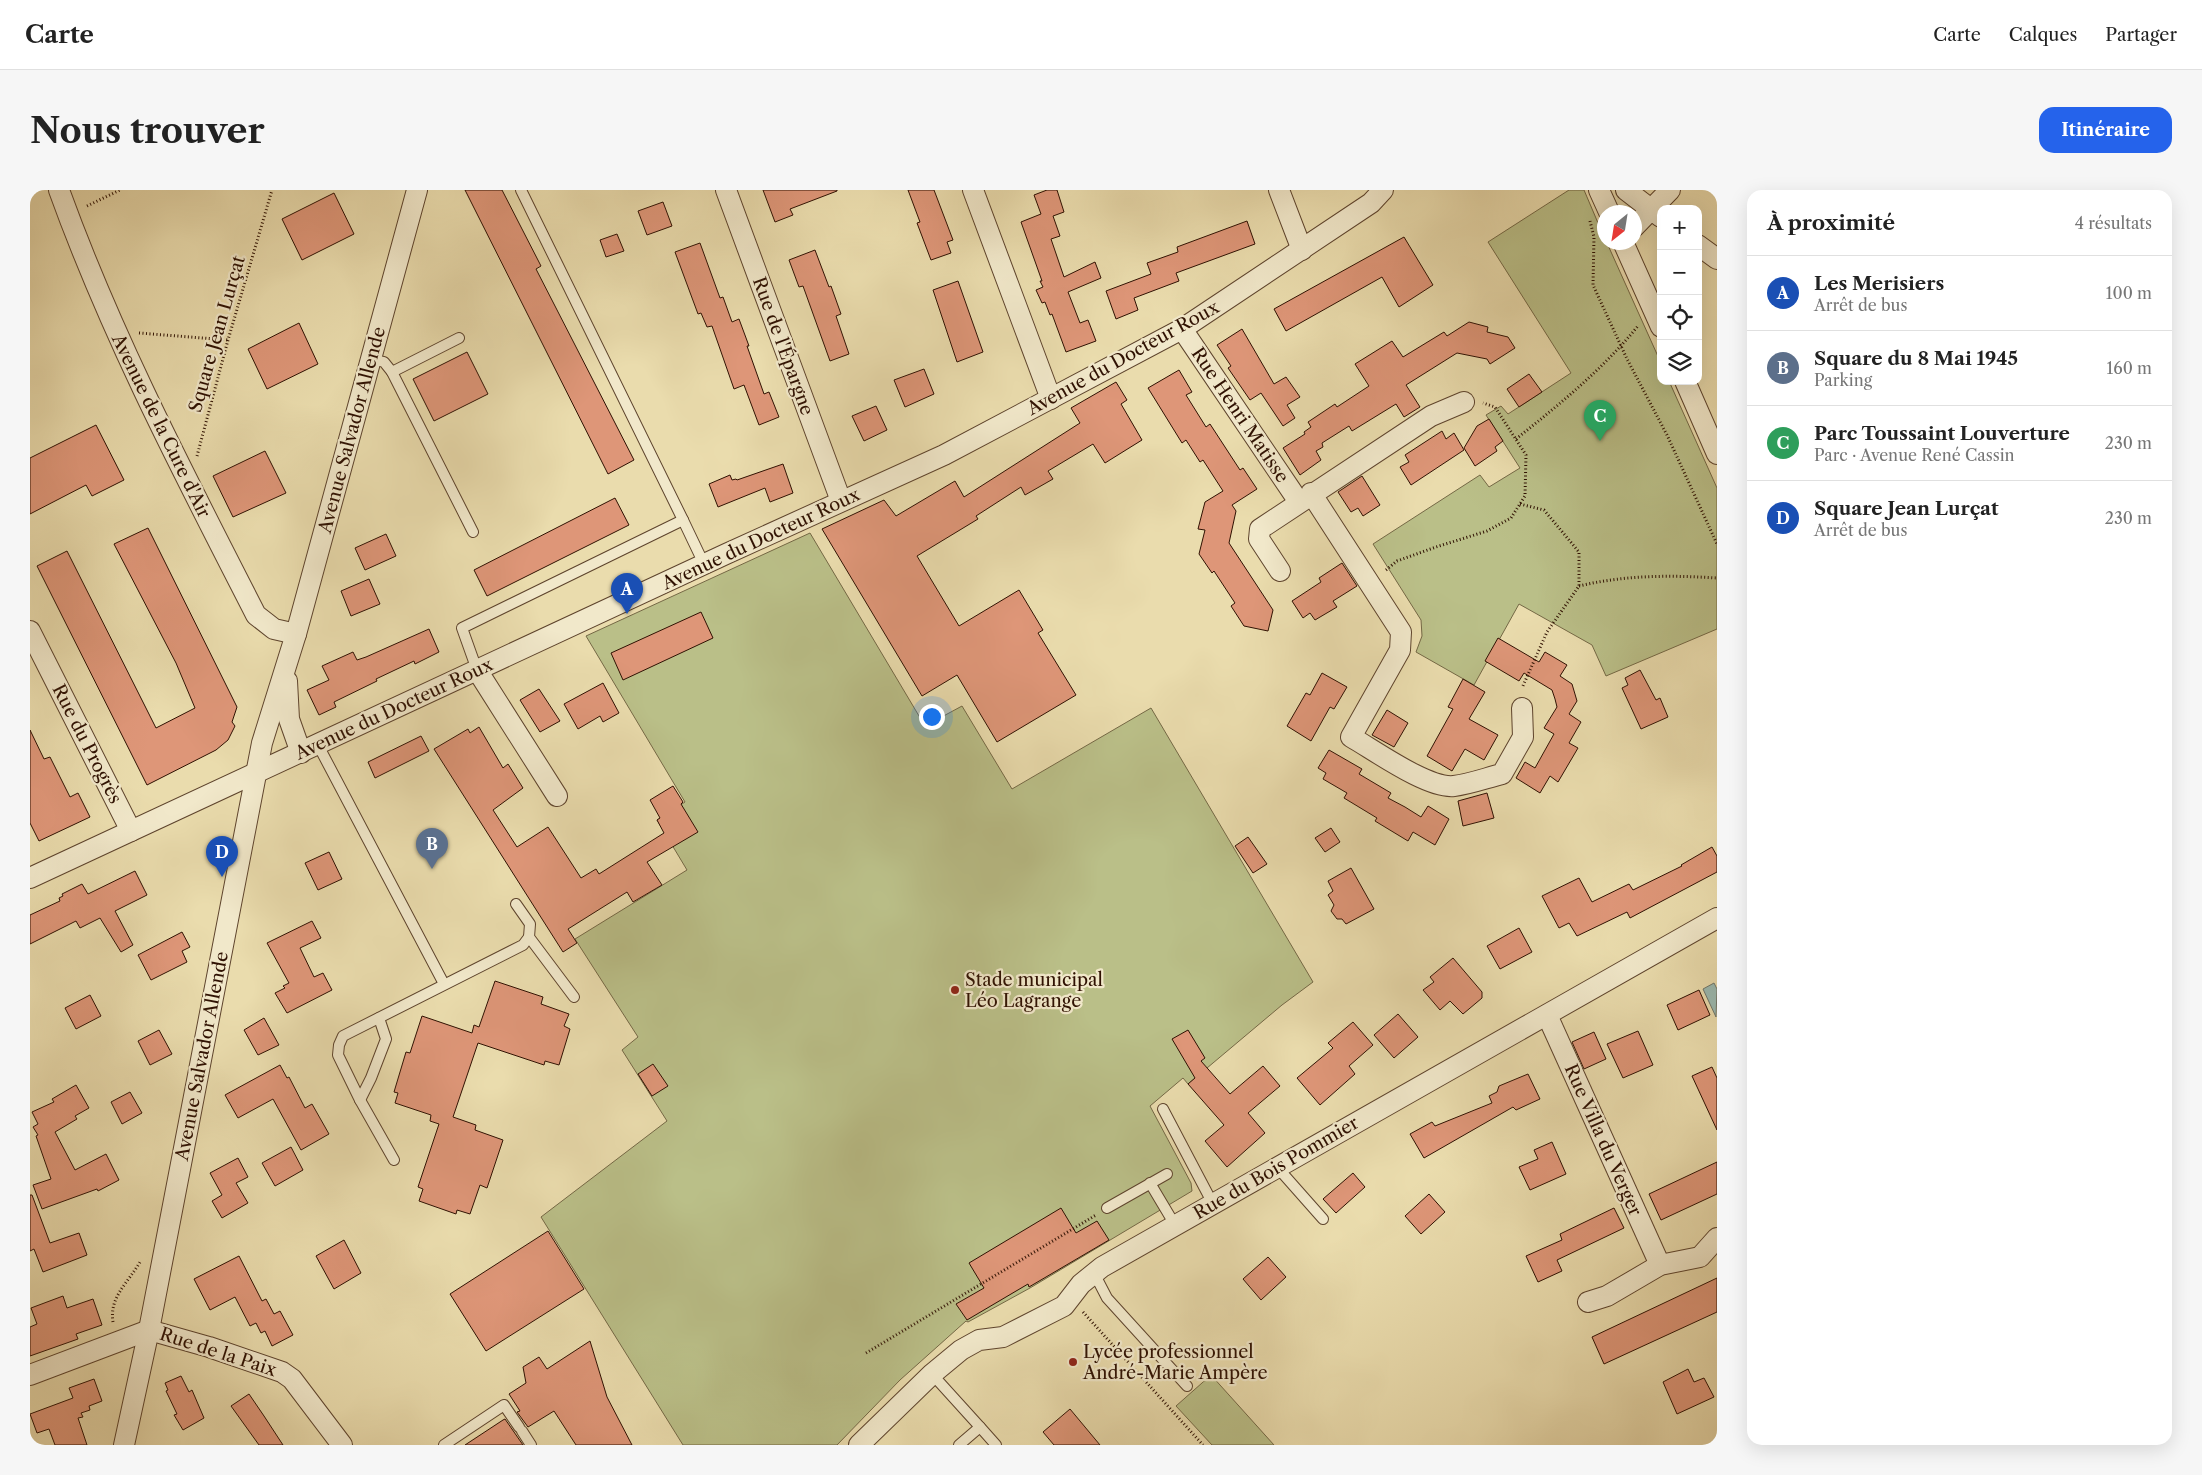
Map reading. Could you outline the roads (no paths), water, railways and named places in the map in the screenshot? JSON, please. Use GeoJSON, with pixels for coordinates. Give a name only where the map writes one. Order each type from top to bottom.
{"type":"FeatureCollection","features":[{"type":"Feature","properties":{"kind":"street","name":"Avenue de la Cure d'Air"},"geometry":{"type":"LineString","coordinates":[[59,190],[115,332],[256,615],[274,629],[296,634]]}},
{"type":"Feature","properties":{"kind":"street","name":"Avenue Salvador Allende"},"geometry":{"type":"LineString","coordinates":[[124,1445],[149,1330],[265,735],[286,670],[417,190]]}},
{"type":"Feature","properties":{"kind":"street","name":"Rue de l'Épargne"},"geometry":{"type":"LineString","coordinates":[[726,190],[841,501]]}},
{"type":"Feature","properties":{"kind":"street"},"geometry":{"type":"LineString","coordinates":[[973,190],[1051,399]]}},
{"type":"Feature","properties":{"kind":"street"},"geometry":{"type":"LineString","coordinates":[[1279,190],[1302,250]]}},
{"type":"Feature","properties":{"kind":"street","name":"Avenue du Docteur Roux"},"geometry":{"type":"LineString","coordinates":[[30,878],[257,774],[704,564],[944,455],[1182,329],[1371,203],[1383,190]]}},
{"type":"Feature","properties":{"kind":"street"},"geometry":{"type":"LineString","coordinates":[[1599,190],[1606,205]]}},
{"type":"Feature","properties":{"kind":"street"},"geometry":{"type":"LineString","coordinates":[[1626,190],[1656,214]]}},
{"type":"Feature","properties":{"kind":"street"},"geometry":{"type":"LineString","coordinates":[[1642,223],[1656,214],[1670,190]]}},
{"type":"Feature","properties":{"kind":"street"},"geometry":{"type":"LineString","coordinates":[[1702,248],[1717,259]]}},
{"type":"Feature","properties":{"kind":"street"},"geometry":{"type":"LineString","coordinates":[[1627,250],[1657,318]]}},
{"type":"Feature","properties":{"kind":"street","name":"Rue Henri Matisse"},"geometry":{"type":"LineString","coordinates":[[1182,329],[1370,584],[1401,632],[1400,650],[1351,737],[1422,778],[1437,785],[1453,786],[1502,774],[1523,737],[1522,708]]}},
{"type":"Feature","properties":{"kind":"street"},"geometry":{"type":"LineString","coordinates":[[1687,385],[1717,454]]}},
{"type":"Feature","properties":{"kind":"street"},"geometry":{"type":"LineString","coordinates":[[1305,498],[1431,416],[1464,402]]}},
{"type":"Feature","properties":{"kind":"street","name":"Rue Henri Matisse"},"geometry":{"type":"LineString","coordinates":[[1280,571],[1259,539],[1260,529],[1305,498]]}},
{"type":"Feature","properties":{"kind":"street","name":"Rue du Progrès"},"geometry":{"type":"LineString","coordinates":[[30,631],[131,831]]}},
{"type":"Feature","properties":{"kind":"street","name":"Avenue Salvador Allende"},"geometry":{"type":"LineString","coordinates":[[286,670],[288,719],[310,749]]}},
{"type":"Feature","properties":{"kind":"street"},"geometry":{"type":"LineString","coordinates":[[477,670],[557,796]]}},
{"type":"Feature","properties":{"kind":"street","name":"Rue du Bois Pommier"},"geometry":{"type":"LineString","coordinates":[[859,1445],[932,1374],[961,1350],[979,1340],[1003,1337],[1064,1306],[1081,1284],[1094,1274],[1175,1225],[1717,918]]}},
{"type":"Feature","properties":{"kind":"street","name":"Rue Villa du Verger"},"geometry":{"type":"LineString","coordinates":[[1547,1015],[1660,1265]]}},
{"type":"Feature","properties":{"kind":"street"},"geometry":{"type":"LineString","coordinates":[[1588,1302],[1607,1296],[1660,1265],[1700,1257],[1717,1238]]}},
{"type":"Feature","properties":{"kind":"street"},"geometry":{"type":"LineString","coordinates":[[30,1375],[149,1330]]}},
{"type":"Feature","properties":{"kind":"street","name":"Rue de la Paix"},"geometry":{"type":"LineString","coordinates":[[149,1330],[209,1347],[282,1372],[292,1379],[342,1445]]}},
{"type":"Feature","properties":{"kind":"lane"},"geometry":{"type":"LineString","coordinates":[[522,190],[704,564]]}},
{"type":"Feature","properties":{"kind":"lane"},"geometry":{"type":"LineString","coordinates":[[392,372],[459,338]]}},
{"type":"Feature","properties":{"kind":"lane"},"geometry":{"type":"LineString","coordinates":[[371,359],[384,362],[392,372],[473,532]]}},
{"type":"Feature","properties":{"kind":"lane"},"geometry":{"type":"LineString","coordinates":[[477,670],[462,628],[683,520]]}},
{"type":"Feature","properties":{"kind":"lane"},"geometry":{"type":"LineString","coordinates":[[310,749],[444,984]]}},
{"type":"Feature","properties":{"kind":"lane"},"geometry":{"type":"LineString","coordinates":[[394,1160],[360,1100],[338,1055],[338,1045],[343,1036],[523,945],[529,937],[530,924],[516,904]]}},
{"type":"Feature","properties":{"kind":"lane"},"geometry":{"type":"LineString","coordinates":[[529,937],[574,997]]}},
{"type":"Feature","properties":{"kind":"lane"},"geometry":{"type":"LineString","coordinates":[[360,1100],[386,1039],[379,1018]]}},
{"type":"Feature","properties":{"kind":"lane"},"geometry":{"type":"LineString","coordinates":[[1163,1109],[1213,1204]]}},
{"type":"Feature","properties":{"kind":"lane"},"geometry":{"type":"LineString","coordinates":[[1277,1167],[1324,1219]]}},
{"type":"Feature","properties":{"kind":"lane"},"geometry":{"type":"LineString","coordinates":[[1107,1208],[1167,1174]]}},
{"type":"Feature","properties":{"kind":"lane"},"geometry":{"type":"LineString","coordinates":[[1150,1183],[1175,1225]]}},
{"type":"Feature","properties":{"kind":"lane"},"geometry":{"type":"LineString","coordinates":[[1094,1274],[1107,1298],[1187,1386]]}},
{"type":"Feature","properties":{"kind":"lane"},"geometry":{"type":"LineString","coordinates":[[932,1374],[996,1445]]}},
{"type":"Feature","properties":{"kind":"lane"},"geometry":{"type":"LineString","coordinates":[[444,1445],[504,1405],[531,1445]]}},
{"type":"Feature","properties":{"kind":"lane"},"geometry":{"type":"LineString","coordinates":[[959,1445],[980,1427]]}},
{"type":"Feature","properties":{"kind":"water"},"geometry":{"type":"Polygon","coordinates":[[[1714,983],[1717,989],[1716,1017],[1703,989],[1714,983]]]}},
{"type":"Feature","properties":{"kind":"place","name":"Parc Toussaint Louverture"},"geometry":{"type":"Point","coordinates":[1600,441]}},
{"type":"Feature","properties":{"kind":"place","name":"Les Merisiers"},"geometry":{"type":"Point","coordinates":[627,614]}},
{"type":"Feature","properties":{"kind":"place","name":"Square du 8 Mai 1945"},"geometry":{"type":"Point","coordinates":[432,869]}},
{"type":"Feature","properties":{"kind":"place","name":"Square Jean Lurçat"},"geometry":{"type":"Point","coordinates":[222,877]}},
{"type":"Feature","properties":{"kind":"place","name":"Stade municipal Léo Lagrange"},"geometry":{"type":"Point","coordinates":[955,990]}},
{"type":"Feature","properties":{"kind":"place","name":"Lycée professionnel André-Marie Ampère"},"geometry":{"type":"Point","coordinates":[1073,1362]}}]}
